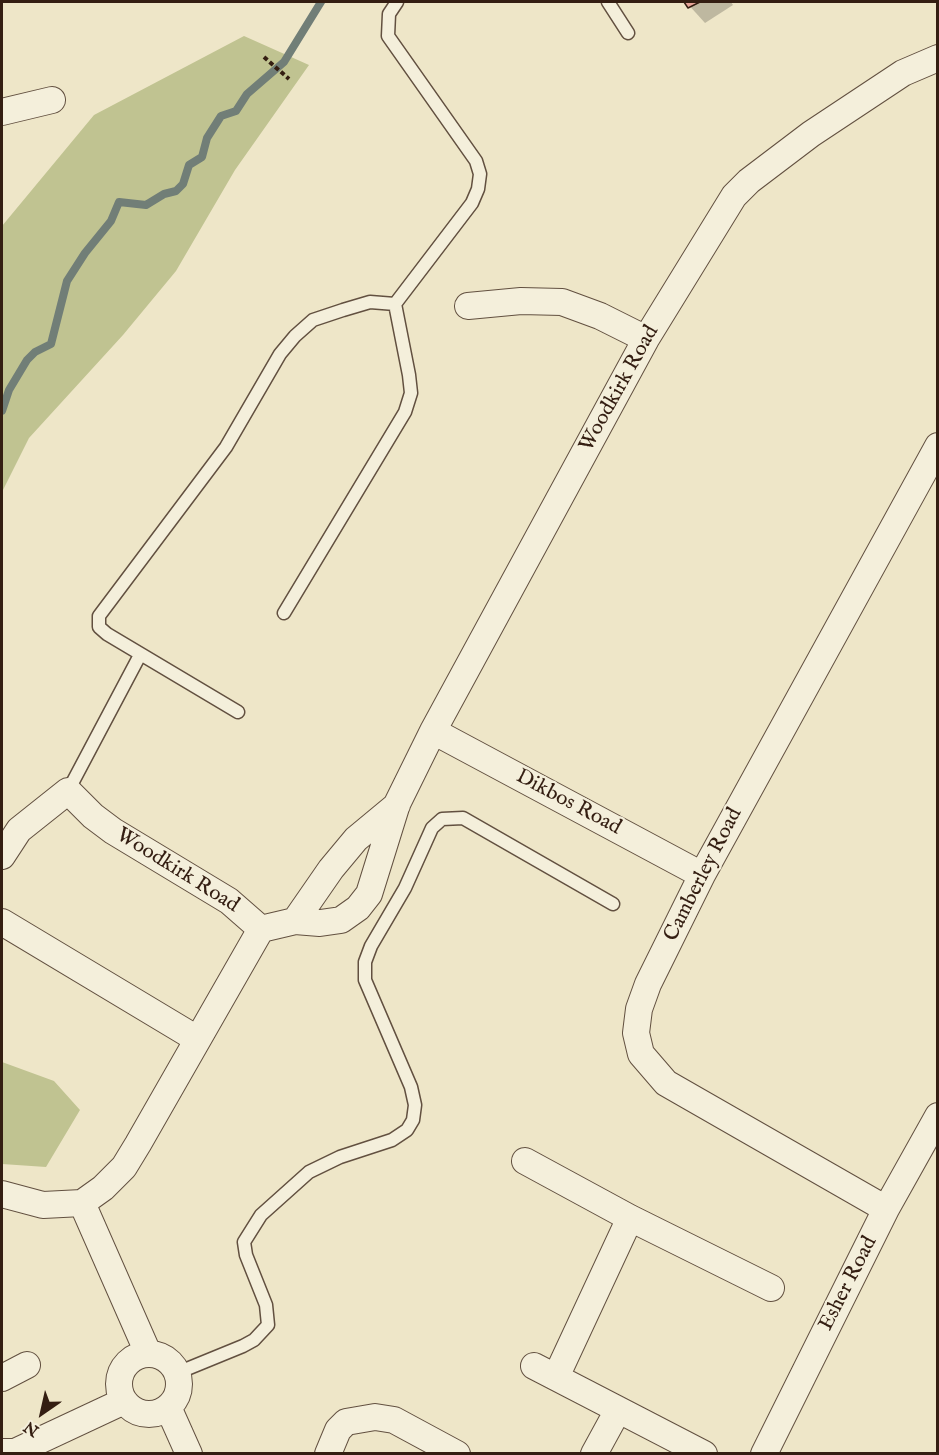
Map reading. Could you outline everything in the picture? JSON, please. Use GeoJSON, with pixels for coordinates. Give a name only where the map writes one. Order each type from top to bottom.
{"type":"FeatureCollection","features":[{"type":"Feature","properties":{"kind":"street","name":"Woodkirk Road"},"geometry":{"type":"LineString","coordinates":[[68,790],[93,816],[113,831],[229,901],[261,929],[295,921],[320,923],[341,920],[358,908],[369,894],[398,804],[433,731],[646,339],[718,217],[749,180],[811,134],[903,73],[938,58]]}},
{"type":"Feature","properties":{"kind":"street"},"geometry":{"type":"LineString","coordinates":[[2,112],[52,100]]}},
{"type":"Feature","properties":{"kind":"street"},"geometry":{"type":"LineString","coordinates":[[468,306],[521,301],[562,302],[600,316],[646,339]]}},
{"type":"Feature","properties":{"kind":"street","name":"Camberley Road"},"geometry":{"type":"LineString","coordinates":[[886,1209],[688,1098],[666,1083],[641,1054],[636,1033],[639,1009],[648,984],[702,874],[938,446]]}},
{"type":"Feature","properties":{"kind":"street","name":"Dikbos Road"},"geometry":{"type":"LineString","coordinates":[[433,731],[702,874]]}},
{"type":"Feature","properties":{"kind":"street"},"geometry":{"type":"LineString","coordinates":[[2,856],[24,825],[68,790]]}},
{"type":"Feature","properties":{"kind":"street","name":"Woodkirk Road"},"geometry":{"type":"LineString","coordinates":[[295,921],[331,869],[357,839],[398,804]]}},
{"type":"Feature","properties":{"kind":"street"},"geometry":{"type":"LineString","coordinates":[[2,922],[197,1040]]}},
{"type":"Feature","properties":{"kind":"street"},"geometry":{"type":"LineString","coordinates":[[2,1194],[43,1205],[82,1203],[103,1188],[124,1167],[261,929]]}},
{"type":"Feature","properties":{"kind":"street","name":"Esher Road"},"geometry":{"type":"LineString","coordinates":[[764,1454],[886,1209],[938,1116]]}},
{"type":"Feature","properties":{"kind":"street"},"geometry":{"type":"LineString","coordinates":[[525,1161],[630,1218],[771,1288]]}},
{"type":"Feature","properties":{"kind":"street"},"geometry":{"type":"LineString","coordinates":[[82,1203],[148,1353]]}},
{"type":"Feature","properties":{"kind":"street"},"geometry":{"type":"LineString","coordinates":[[630,1218],[545,1371],[705,1454]]}},
{"type":"Feature","properties":{"kind":"street"},"geometry":{"type":"LineString","coordinates":[[148,1353],[166,1358],[177,1373],[178,1392],[168,1407],[150,1414],[131,1408],[124,1401],[119,1383],[124,1365],[139,1355],[148,1353]]}},
{"type":"Feature","properties":{"kind":"street"},"geometry":{"type":"LineString","coordinates":[[2,1378],[27,1365]]}},
{"type":"Feature","properties":{"kind":"street"},"geometry":{"type":"LineString","coordinates":[[2,1452],[15,1452],[124,1401]]}},
{"type":"Feature","properties":{"kind":"street"},"geometry":{"type":"LineString","coordinates":[[168,1407],[189,1454]]}},
{"type":"Feature","properties":{"kind":"street"},"geometry":{"type":"LineString","coordinates":[[594,1454],[618,1410]]}},
{"type":"Feature","properties":{"kind":"street"},"geometry":{"type":"LineString","coordinates":[[328,1454],[338,1430],[346,1422],[375,1417],[393,1420],[457,1454]]}},
{"type":"Feature","properties":{"kind":"lane"},"geometry":{"type":"LineString","coordinates":[[284,613],[405,411],[411,393],[395,304],[472,203],[480,174],[476,160],[388,36],[389,14],[397,2]]}},
{"type":"Feature","properties":{"kind":"lane"},"geometry":{"type":"LineString","coordinates":[[608,2],[628,33]]}},
{"type":"Feature","properties":{"kind":"lane"},"geometry":{"type":"LineString","coordinates":[[238,712],[140,656],[99,627],[99,616],[226,447],[280,354],[295,336],[313,320],[370,302],[395,304]]}},
{"type":"Feature","properties":{"kind":"lane"},"geometry":{"type":"LineString","coordinates":[[68,790],[140,656]]}},
{"type":"Feature","properties":{"kind":"lane"},"geometry":{"type":"LineString","coordinates":[[177,1373],[243,1346],[254,1340],[268,1325],[266,1305],[246,1255],[244,1242],[261,1215],[309,1172],[340,1157],[392,1140],[407,1130],[413,1120],[416,1105],[411,1087],[365,980],[365,962],[371,946],[405,888],[432,828],[442,819],[463,818],[613,904]]}},
{"type":"Feature","properties":{"kind":"path"},"geometry":{"type":"LineString","coordinates":[[264,57],[290,79]]}},
{"type":"Feature","properties":{"kind":"green space"},"geometry":{"type":"Polygon","coordinates":[[[244,36],[309,65],[235,170],[176,271],[123,335],[29,438],[2,492],[2,226],[94,115],[244,36]]]}},
{"type":"Feature","properties":{"kind":"green space"},"geometry":{"type":"Polygon","coordinates":[[[2,1062],[54,1081],[80,1110],[46,1167],[2,1164],[2,1062]]]}},
{"type":"Feature","properties":{"kind":"building"},"geometry":{"type":"Polygon","coordinates":[[[684,2],[700,2],[688,8],[684,2]]]}},
{"type":"Feature","properties":{"kind":"waterway"},"geometry":{"type":"LineString","coordinates":[[2,411],[9,390],[27,360],[35,352],[51,344],[67,281],[85,253],[111,221],[119,202],[146,205],[164,194],[176,191],[183,184],[189,165],[202,157],[207,138],[221,116],[236,111],[247,94],[284,62],[321,2]]}}]}
